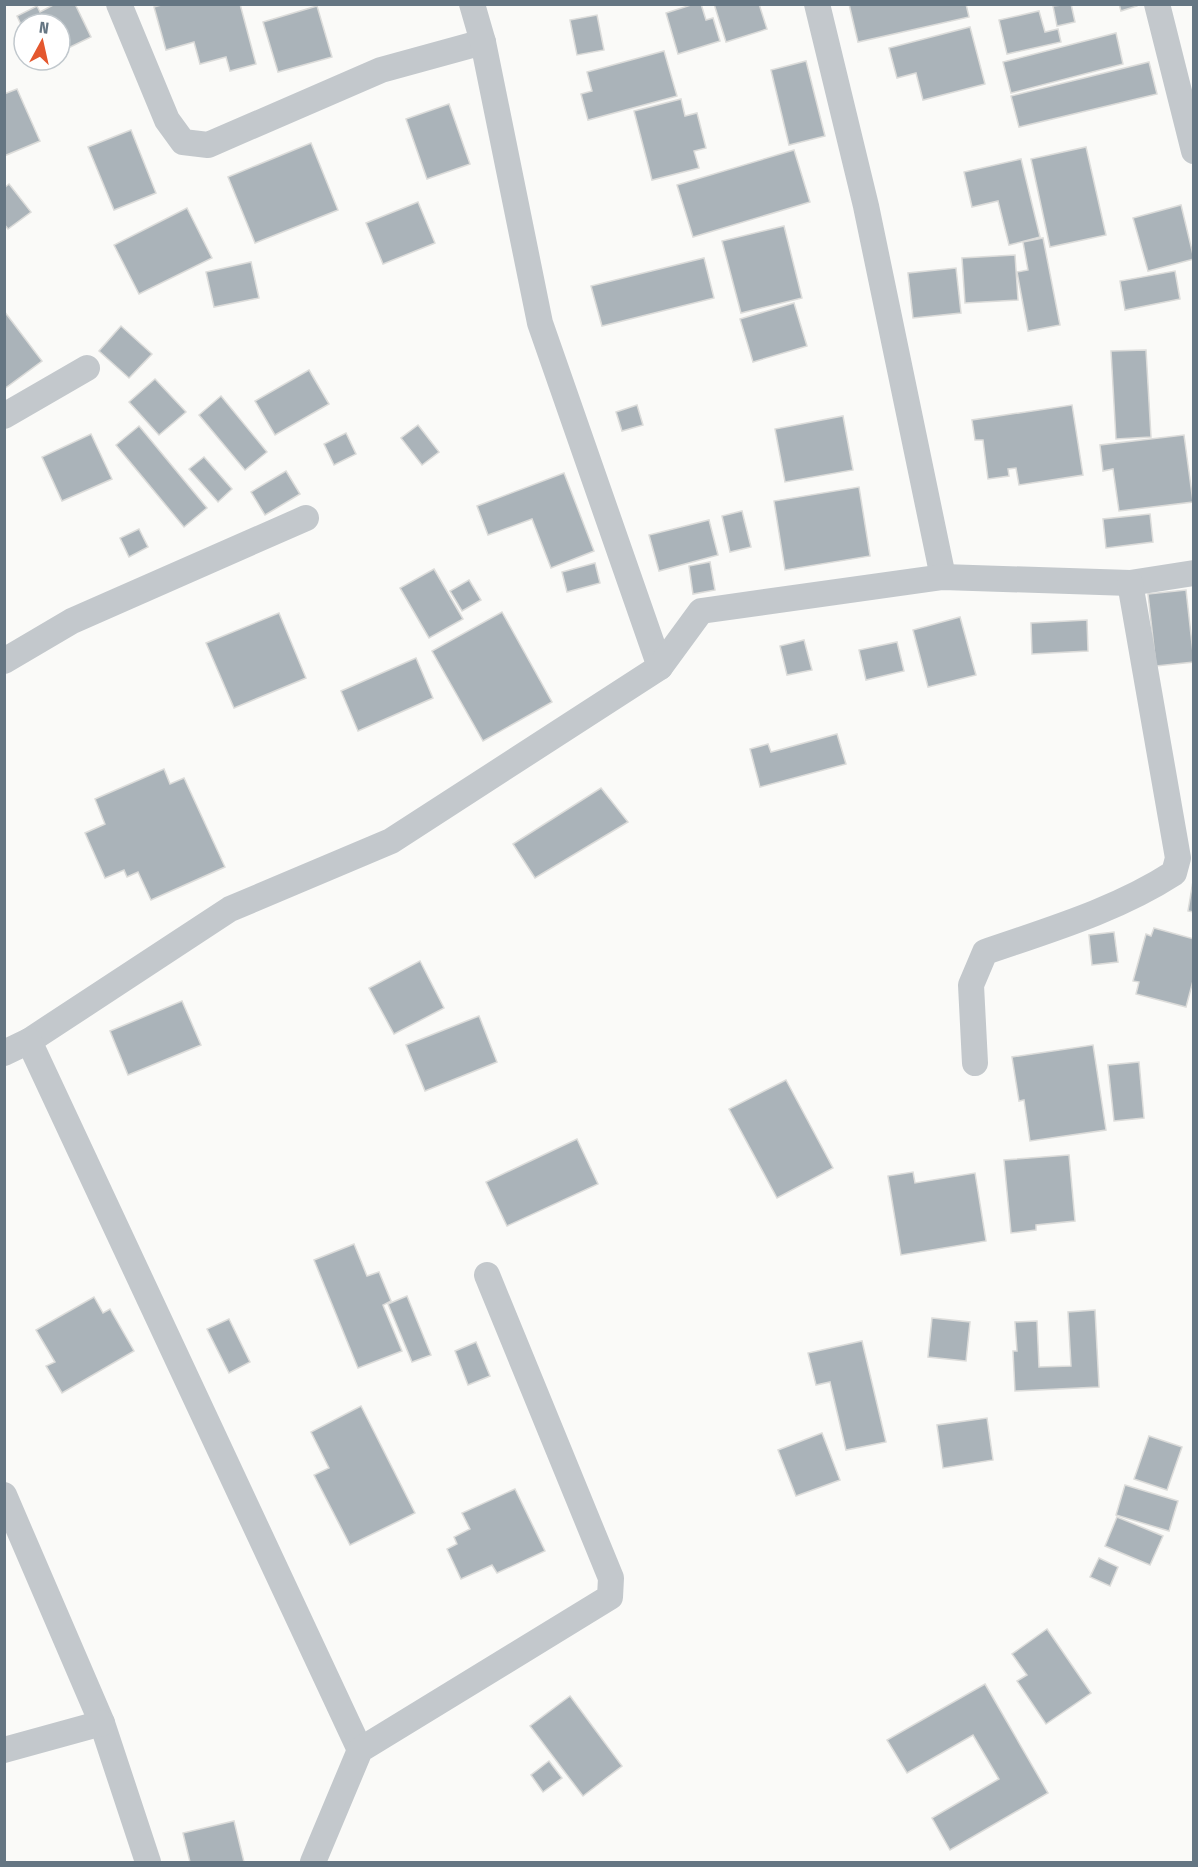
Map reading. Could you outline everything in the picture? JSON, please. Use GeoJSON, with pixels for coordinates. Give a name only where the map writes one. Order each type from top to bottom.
{"type":"FeatureCollection","features":[{"type":"Feature","properties":{"kind":"street"},"geometry":{"type":"LineString","coordinates":[[119,4],[167,120],[183,142],[208,145],[381,70],[483,42]]}},
{"type":"Feature","properties":{"kind":"street"},"geometry":{"type":"LineString","coordinates":[[472,4],[483,42],[540,323],[660,667]]}},
{"type":"Feature","properties":{"kind":"street"},"geometry":{"type":"LineString","coordinates":[[817,4],[866,206],[943,577]]}},
{"type":"Feature","properties":{"kind":"street"},"geometry":{"type":"LineString","coordinates":[[1157,4],[1194,151]]}},
{"type":"Feature","properties":{"kind":"street"},"geometry":{"type":"LineString","coordinates":[[4,416],[87,368]]}},
{"type":"Feature","properties":{"kind":"street"},"geometry":{"type":"LineString","coordinates":[[4,662],[72,621],[306,518]]}},
{"type":"Feature","properties":{"kind":"street"},"geometry":{"type":"LineString","coordinates":[[4,1053],[28,1041],[230,909],[391,841],[660,667],[701,610],[943,577],[1130,583],[1194,573]]}},
{"type":"Feature","properties":{"kind":"street"},"geometry":{"type":"LineString","coordinates":[[975,1063],[971,985],[986,952],[1070,923],[1156,885],[1174,873],[1178,858],[1130,583]]}},
{"type":"Feature","properties":{"kind":"street"},"geometry":{"type":"LineString","coordinates":[[28,1041],[360,1750]]}},
{"type":"Feature","properties":{"kind":"street"},"geometry":{"type":"LineString","coordinates":[[314,1863],[360,1750],[610,1598],[611,1578],[487,1275]]}},
{"type":"Feature","properties":{"kind":"street"},"geometry":{"type":"LineString","coordinates":[[4,1495],[102,1724],[148,1863]]}},
{"type":"Feature","properties":{"kind":"street"},"geometry":{"type":"LineString","coordinates":[[4,1750],[102,1724]]}},
{"type":"Feature","properties":{"kind":"building"},"geometry":{"type":"Polygon","coordinates":[[[55,4],[75,4],[91,37],[72,46],[72,12],[40,12],[55,4]]]}},
{"type":"Feature","properties":{"kind":"building"},"geometry":{"type":"Polygon","coordinates":[[[165,4],[240,4],[256,64],[230,71],[226,57],[200,64],[194,42],[166,50],[154,7],[165,4]]]}},
{"type":"Feature","properties":{"kind":"building"},"geometry":{"type":"Polygon","coordinates":[[[701,4],[706,20],[713,18],[720,41],[678,54],[666,13],[701,4]]]}},
{"type":"Feature","properties":{"kind":"building"},"geometry":{"type":"Polygon","coordinates":[[[714,4],[759,4],[767,29],[726,42],[714,4]]]}},
{"type":"Feature","properties":{"kind":"building"},"geometry":{"type":"Polygon","coordinates":[[[849,4],[966,4],[969,17],[858,42],[849,4]]]}},
{"type":"Feature","properties":{"kind":"building"},"geometry":{"type":"Polygon","coordinates":[[[1071,4],[1075,22],[1057,26],[1053,6],[1071,4]]]}},
{"type":"Feature","properties":{"kind":"building"},"geometry":{"type":"Polygon","coordinates":[[[1119,4],[1137,4],[1137,6],[1121,11],[1119,4]]]}},
{"type":"Feature","properties":{"kind":"building"},"geometry":{"type":"Polygon","coordinates":[[[37,6],[40,12],[25,12],[37,6]]]}},
{"type":"Feature","properties":{"kind":"building"},"geometry":{"type":"Polygon","coordinates":[[[317,6],[332,57],[278,72],[263,22],[317,6]]]}},
{"type":"Feature","properties":{"kind":"building"},"geometry":{"type":"Polygon","coordinates":[[[1039,11],[1045,32],[1058,29],[1061,42],[1007,54],[999,20],[1039,11]]]}},
{"type":"Feature","properties":{"kind":"building"},"geometry":{"type":"Polygon","coordinates":[[[597,15],[604,50],[577,55],[570,20],[597,15]]]}},
{"type":"Feature","properties":{"kind":"building"},"geometry":{"type":"Polygon","coordinates":[[[970,27],[985,84],[923,100],[916,73],[897,78],[889,48],[970,27]]]}},
{"type":"Feature","properties":{"kind":"building"},"geometry":{"type":"Polygon","coordinates":[[[1116,33],[1123,64],[1011,93],[1003,62],[1116,33]]]}},
{"type":"Feature","properties":{"kind":"building"},"geometry":{"type":"Polygon","coordinates":[[[664,51],[677,96],[588,120],[581,94],[592,91],[587,72],[664,51]]]}},
{"type":"Feature","properties":{"kind":"building"},"geometry":{"type":"Polygon","coordinates":[[[806,61],[825,136],[789,145],[771,70],[806,61]]]}},
{"type":"Feature","properties":{"kind":"building"},"geometry":{"type":"Polygon","coordinates":[[[1149,62],[1157,94],[1019,127],[1011,96],[1149,62]]]}},
{"type":"Feature","properties":{"kind":"building"},"geometry":{"type":"Polygon","coordinates":[[[17,89],[40,141],[4,156],[4,94],[17,89]]]}},
{"type":"Feature","properties":{"kind":"building"},"geometry":{"type":"Polygon","coordinates":[[[681,99],[685,116],[697,113],[706,148],[694,151],[699,168],[652,180],[634,111],[681,99]]]}},
{"type":"Feature","properties":{"kind":"building"},"geometry":{"type":"Polygon","coordinates":[[[449,104],[470,164],[427,179],[406,119],[449,104]]]}},
{"type":"Feature","properties":{"kind":"building"},"geometry":{"type":"Polygon","coordinates":[[[131,130],[156,193],[114,210],[88,147],[131,130]]]}},
{"type":"Feature","properties":{"kind":"building"},"geometry":{"type":"Polygon","coordinates":[[[311,143],[338,210],[255,243],[228,177],[311,143]]]}},
{"type":"Feature","properties":{"kind":"building"},"geometry":{"type":"Polygon","coordinates":[[[1086,147],[1106,235],[1050,247],[1031,159],[1086,147]]]}},
{"type":"Feature","properties":{"kind":"building"},"geometry":{"type":"Polygon","coordinates":[[[794,150],[810,202],[693,237],[677,185],[794,150]]]}},
{"type":"Feature","properties":{"kind":"building"},"geometry":{"type":"Polygon","coordinates":[[[1021,159],[1040,237],[1009,245],[998,201],[972,207],[964,172],[1021,159]]]}},
{"type":"Feature","properties":{"kind":"building"},"geometry":{"type":"Polygon","coordinates":[[[9,184],[31,212],[8,229],[4,224],[4,188],[9,184]]]}},
{"type":"Feature","properties":{"kind":"building"},"geometry":{"type":"Polygon","coordinates":[[[418,202],[435,243],[383,264],[366,223],[418,202]]]}},
{"type":"Feature","properties":{"kind":"building"},"geometry":{"type":"Polygon","coordinates":[[[1181,205],[1194,259],[1148,271],[1133,218],[1181,205]]]}},
{"type":"Feature","properties":{"kind":"building"},"geometry":{"type":"Polygon","coordinates":[[[187,208],[212,258],[139,294],[114,245],[187,208]]]}},
{"type":"Feature","properties":{"kind":"building"},"geometry":{"type":"Polygon","coordinates":[[[784,226],[802,298],[741,313],[722,241],[784,226]]]}},
{"type":"Feature","properties":{"kind":"building"},"geometry":{"type":"Polygon","coordinates":[[[1043,238],[1060,325],[1028,331],[1017,272],[1028,270],[1023,242],[1043,238]]]}},
{"type":"Feature","properties":{"kind":"building"},"geometry":{"type":"Polygon","coordinates":[[[1015,255],[1018,300],[965,303],[962,258],[1015,255]]]}},
{"type":"Feature","properties":{"kind":"building"},"geometry":{"type":"Polygon","coordinates":[[[704,258],[714,298],[602,326],[591,286],[704,258]]]}},
{"type":"Feature","properties":{"kind":"building"},"geometry":{"type":"Polygon","coordinates":[[[251,262],[259,298],[214,307],[206,272],[251,262]]]}},
{"type":"Feature","properties":{"kind":"building"},"geometry":{"type":"Polygon","coordinates":[[[956,268],[961,313],[913,318],[908,273],[956,268]]]}},
{"type":"Feature","properties":{"kind":"building"},"geometry":{"type":"Polygon","coordinates":[[[1175,271],[1180,299],[1125,310],[1120,281],[1175,271]]]}},
{"type":"Feature","properties":{"kind":"building"},"geometry":{"type":"Polygon","coordinates":[[[794,303],[807,346],[753,362],[740,319],[794,303]]]}},
{"type":"Feature","properties":{"kind":"building"},"geometry":{"type":"Polygon","coordinates":[[[4,311],[42,361],[4,389],[4,311]]]}},
{"type":"Feature","properties":{"kind":"building"},"geometry":{"type":"Polygon","coordinates":[[[121,326],[152,354],[129,378],[99,351],[121,326]]]}},
{"type":"Feature","properties":{"kind":"building"},"geometry":{"type":"Polygon","coordinates":[[[1146,350],[1151,437],[1116,439],[1111,351],[1146,350]]]}},
{"type":"Feature","properties":{"kind":"building"},"geometry":{"type":"Polygon","coordinates":[[[309,370],[329,404],[275,435],[255,401],[309,370]]]}},
{"type":"Feature","properties":{"kind":"building"},"geometry":{"type":"Polygon","coordinates":[[[155,379],[186,412],[159,435],[129,402],[155,379]]]}},
{"type":"Feature","properties":{"kind":"building"},"geometry":{"type":"Polygon","coordinates":[[[221,396],[267,452],[245,470],[199,415],[221,396]]]}},
{"type":"Feature","properties":{"kind":"building"},"geometry":{"type":"Polygon","coordinates":[[[637,405],[643,425],[622,431],[616,412],[637,405]]]}},
{"type":"Feature","properties":{"kind":"building"},"geometry":{"type":"Polygon","coordinates":[[[1072,405],[1083,475],[1019,485],[1016,468],[1008,469],[1009,476],[988,479],[983,440],[975,440],[972,420],[1072,405]]]}},
{"type":"Feature","properties":{"kind":"building"},"geometry":{"type":"Polygon","coordinates":[[[843,416],[853,470],[785,482],[775,429],[843,416]]]}},
{"type":"Feature","properties":{"kind":"building"},"geometry":{"type":"Polygon","coordinates":[[[418,425],[439,452],[422,465],[401,438],[418,425]]]}},
{"type":"Feature","properties":{"kind":"building"},"geometry":{"type":"Polygon","coordinates":[[[139,426],[207,508],[184,527],[116,445],[139,426]]]}},
{"type":"Feature","properties":{"kind":"building"},"geometry":{"type":"Polygon","coordinates":[[[346,433],[356,454],[334,465],[324,444],[346,433]]]}},
{"type":"Feature","properties":{"kind":"building"},"geometry":{"type":"Polygon","coordinates":[[[91,434],[112,479],[62,501],[42,457],[91,434]]]}},
{"type":"Feature","properties":{"kind":"building"},"geometry":{"type":"Polygon","coordinates":[[[1184,435],[1193,502],[1119,511],[1113,469],[1103,471],[1100,445],[1184,435]]]}},
{"type":"Feature","properties":{"kind":"building"},"geometry":{"type":"Polygon","coordinates":[[[204,457],[232,489],[218,502],[189,469],[204,457]]]}},
{"type":"Feature","properties":{"kind":"building"},"geometry":{"type":"Polygon","coordinates":[[[286,471],[300,494],[265,515],[251,492],[286,471]]]}},
{"type":"Feature","properties":{"kind":"building"},"geometry":{"type":"Polygon","coordinates":[[[564,473],[594,551],[551,568],[532,519],[488,535],[477,506],[564,473]]]}},
{"type":"Feature","properties":{"kind":"building"},"geometry":{"type":"Polygon","coordinates":[[[859,487],[870,556],[785,570],[774,501],[859,487]]]}},
{"type":"Feature","properties":{"kind":"building"},"geometry":{"type":"Polygon","coordinates":[[[742,511],[751,547],[730,552],[722,516],[742,511]]]}},
{"type":"Feature","properties":{"kind":"building"},"geometry":{"type":"Polygon","coordinates":[[[1150,514],[1153,542],[1106,548],[1103,519],[1150,514]]]}},
{"type":"Feature","properties":{"kind":"building"},"geometry":{"type":"Polygon","coordinates":[[[709,520],[718,555],[659,571],[649,535],[709,520]]]}},
{"type":"Feature","properties":{"kind":"building"},"geometry":{"type":"Polygon","coordinates":[[[139,529],[148,547],[129,557],[120,538],[139,529]]]}},
{"type":"Feature","properties":{"kind":"building"},"geometry":{"type":"Polygon","coordinates":[[[710,562],[715,590],[693,594],[689,566],[710,562]]]}},
{"type":"Feature","properties":{"kind":"building"},"geometry":{"type":"Polygon","coordinates":[[[595,563],[600,583],[567,592],[562,572],[595,563]]]}},
{"type":"Feature","properties":{"kind":"building"},"geometry":{"type":"Polygon","coordinates":[[[434,569],[463,619],[429,638],[400,588],[434,569]]]}},
{"type":"Feature","properties":{"kind":"building"},"geometry":{"type":"Polygon","coordinates":[[[469,580],[481,600],[462,611],[450,591],[469,580]]]}},
{"type":"Feature","properties":{"kind":"building"},"geometry":{"type":"Polygon","coordinates":[[[1186,590],[1194,662],[1156,666],[1148,594],[1186,590]]]}},
{"type":"Feature","properties":{"kind":"building"},"geometry":{"type":"Polygon","coordinates":[[[502,612],[552,702],[483,741],[432,651],[502,612]]]}},
{"type":"Feature","properties":{"kind":"building"},"geometry":{"type":"Polygon","coordinates":[[[279,613],[306,678],[234,708],[206,643],[279,613]]]}},
{"type":"Feature","properties":{"kind":"building"},"geometry":{"type":"Polygon","coordinates":[[[960,617],[976,675],[928,687],[913,630],[960,617]]]}},
{"type":"Feature","properties":{"kind":"building"},"geometry":{"type":"Polygon","coordinates":[[[1087,620],[1088,651],[1032,654],[1031,623],[1087,620]]]}},
{"type":"Feature","properties":{"kind":"building"},"geometry":{"type":"Polygon","coordinates":[[[804,640],[812,670],[787,675],[780,646],[804,640]]]}},
{"type":"Feature","properties":{"kind":"building"},"geometry":{"type":"Polygon","coordinates":[[[897,642],[904,671],[866,680],[859,650],[897,642]]]}},
{"type":"Feature","properties":{"kind":"building"},"geometry":{"type":"Polygon","coordinates":[[[416,658],[433,698],[358,731],[341,691],[416,658]]]}},
{"type":"Feature","properties":{"kind":"building"},"geometry":{"type":"Polygon","coordinates":[[[837,734],[846,764],[760,787],[750,749],[768,744],[771,752],[837,734]]]}},
{"type":"Feature","properties":{"kind":"building"},"geometry":{"type":"Polygon","coordinates":[[[164,769],[170,784],[184,778],[225,867],[151,900],[138,872],[127,877],[124,870],[105,878],[85,833],[105,824],[95,799],[164,769]]]}},
{"type":"Feature","properties":{"kind":"building"},"geometry":{"type":"Polygon","coordinates":[[[601,788],[628,822],[535,878],[513,844],[601,788]]]}},
{"type":"Feature","properties":{"kind":"building"},"geometry":{"type":"Polygon","coordinates":[[[1194,875],[1194,912],[1188,911],[1194,875]]]}},
{"type":"Feature","properties":{"kind":"building"},"geometry":{"type":"Polygon","coordinates":[[[1154,928],[1194,939],[1194,977],[1186,1007],[1136,994],[1139,982],[1133,981],[1146,934],[1151,936],[1154,928]]]}},
{"type":"Feature","properties":{"kind":"building"},"geometry":{"type":"Polygon","coordinates":[[[1114,932],[1118,962],[1092,965],[1089,935],[1114,932]]]}},
{"type":"Feature","properties":{"kind":"building"},"geometry":{"type":"Polygon","coordinates":[[[420,961],[444,1008],[394,1034],[369,988],[420,961]]]}},
{"type":"Feature","properties":{"kind":"building"},"geometry":{"type":"Polygon","coordinates":[[[182,1001],[201,1045],[128,1075],[110,1031],[182,1001]]]}},
{"type":"Feature","properties":{"kind":"building"},"geometry":{"type":"Polygon","coordinates":[[[479,1016],[497,1062],[425,1091],[406,1045],[479,1016]]]}},
{"type":"Feature","properties":{"kind":"building"},"geometry":{"type":"Polygon","coordinates":[[[1093,1045],[1106,1130],[1030,1141],[1024,1100],[1019,1101],[1012,1057],[1093,1045]]]}},
{"type":"Feature","properties":{"kind":"building"},"geometry":{"type":"Polygon","coordinates":[[[1139,1062],[1144,1118],[1114,1121],[1108,1065],[1139,1062]]]}},
{"type":"Feature","properties":{"kind":"building"},"geometry":{"type":"Polygon","coordinates":[[[786,1080],[833,1168],[777,1198],[729,1109],[786,1080]]]}},
{"type":"Feature","properties":{"kind":"building"},"geometry":{"type":"Polygon","coordinates":[[[577,1139],[598,1184],[507,1226],[486,1182],[577,1139]]]}},
{"type":"Feature","properties":{"kind":"building"},"geometry":{"type":"Polygon","coordinates":[[[1069,1155],[1075,1221],[1036,1225],[1036,1230],[1011,1233],[1004,1160],[1069,1155]]]}},
{"type":"Feature","properties":{"kind":"building"},"geometry":{"type":"Polygon","coordinates":[[[913,1172],[915,1183],[975,1173],[986,1241],[901,1255],[888,1176],[913,1172]]]}},
{"type":"Feature","properties":{"kind":"building"},"geometry":{"type":"Polygon","coordinates":[[[354,1244],[367,1276],[379,1272],[391,1301],[383,1305],[402,1351],[358,1368],[314,1260],[354,1244]]]}},
{"type":"Feature","properties":{"kind":"building"},"geometry":{"type":"Polygon","coordinates":[[[407,1296],[431,1355],[412,1362],[388,1304],[407,1296]]]}},
{"type":"Feature","properties":{"kind":"building"},"geometry":{"type":"Polygon","coordinates":[[[94,1297],[103,1313],[110,1309],[134,1351],[62,1393],[46,1366],[55,1362],[36,1330],[94,1297]]]}},
{"type":"Feature","properties":{"kind":"building"},"geometry":{"type":"Polygon","coordinates":[[[1095,1310],[1099,1387],[1015,1391],[1013,1351],[1017,1351],[1015,1322],[1037,1321],[1039,1367],[1071,1366],[1068,1312],[1095,1310]]]}},
{"type":"Feature","properties":{"kind":"building"},"geometry":{"type":"Polygon","coordinates":[[[932,1318],[970,1322],[966,1361],[928,1357],[932,1318]]]}},
{"type":"Feature","properties":{"kind":"building"},"geometry":{"type":"Polygon","coordinates":[[[229,1319],[250,1362],[229,1373],[207,1329],[229,1319]]]}},
{"type":"Feature","properties":{"kind":"building"},"geometry":{"type":"Polygon","coordinates":[[[862,1341],[886,1442],[846,1450],[830,1382],[816,1385],[808,1353],[862,1341]]]}},
{"type":"Feature","properties":{"kind":"building"},"geometry":{"type":"Polygon","coordinates":[[[476,1342],[490,1376],[468,1385],[455,1351],[476,1342]]]}},
{"type":"Feature","properties":{"kind":"building"},"geometry":{"type":"Polygon","coordinates":[[[361,1406],[415,1513],[350,1545],[314,1475],[329,1468],[311,1432],[361,1406]]]}},
{"type":"Feature","properties":{"kind":"building"},"geometry":{"type":"Polygon","coordinates":[[[987,1418],[993,1460],[943,1468],[937,1425],[987,1418]]]}},
{"type":"Feature","properties":{"kind":"building"},"geometry":{"type":"Polygon","coordinates":[[[822,1433],[840,1480],[796,1496],[778,1450],[822,1433]]]}},
{"type":"Feature","properties":{"kind":"building"},"geometry":{"type":"Polygon","coordinates":[[[1149,1436],[1182,1447],[1167,1490],[1134,1479],[1149,1436]]]}},
{"type":"Feature","properties":{"kind":"building"},"geometry":{"type":"Polygon","coordinates":[[[1125,1485],[1178,1501],[1169,1531],[1116,1515],[1125,1485]]]}},
{"type":"Feature","properties":{"kind":"building"},"geometry":{"type":"Polygon","coordinates":[[[515,1489],[545,1551],[497,1573],[492,1565],[461,1579],[447,1549],[457,1544],[454,1537],[470,1529],[462,1513],[515,1489]]]}},
{"type":"Feature","properties":{"kind":"building"},"geometry":{"type":"Polygon","coordinates":[[[1117,1517],[1163,1536],[1150,1565],[1105,1546],[1117,1517]]]}},
{"type":"Feature","properties":{"kind":"building"},"geometry":{"type":"Polygon","coordinates":[[[1099,1558],[1118,1567],[1110,1586],[1090,1577],[1099,1558]]]}},
{"type":"Feature","properties":{"kind":"building"},"geometry":{"type":"Polygon","coordinates":[[[1047,1629],[1091,1693],[1046,1724],[1017,1681],[1027,1675],[1012,1654],[1047,1629]]]}},
{"type":"Feature","properties":{"kind":"building"},"geometry":{"type":"Polygon","coordinates":[[[985,1684],[1048,1793],[950,1850],[932,1818],[999,1779],[973,1735],[907,1773],[887,1740],[985,1684]]]}},
{"type":"Feature","properties":{"kind":"building"},"geometry":{"type":"Polygon","coordinates":[[[570,1696],[622,1766],[583,1796],[530,1726],[570,1696]]]}},
{"type":"Feature","properties":{"kind":"building"},"geometry":{"type":"Polygon","coordinates":[[[549,1761],[562,1778],[543,1792],[531,1775],[549,1761]]]}},
{"type":"Feature","properties":{"kind":"building"},"geometry":{"type":"Polygon","coordinates":[[[234,1821],[244,1862],[190,1862],[183,1833],[234,1821]]]}}]}
